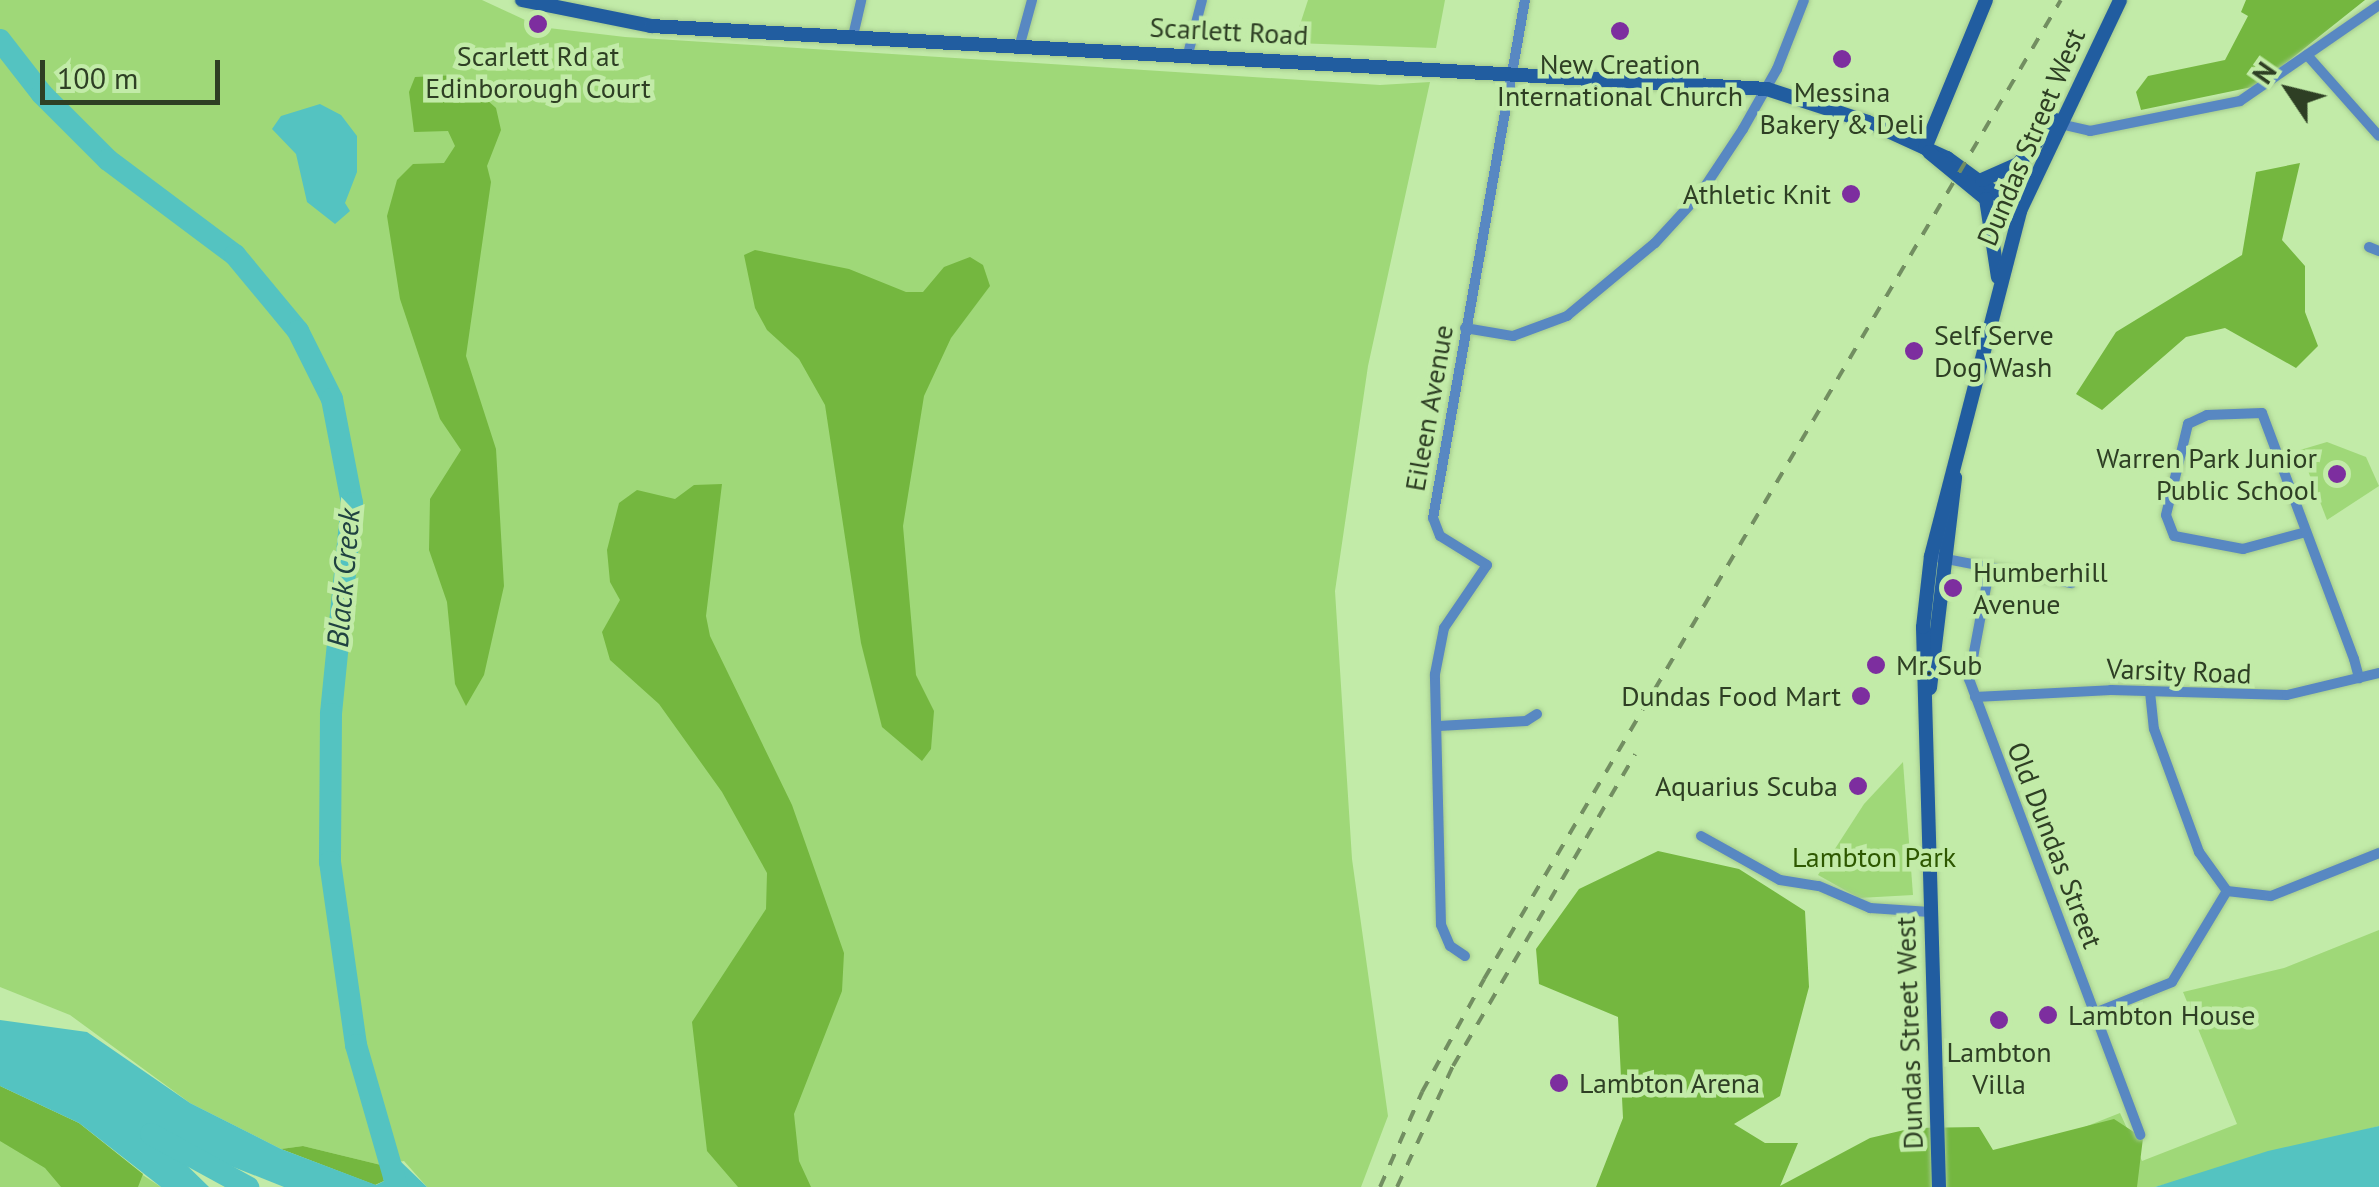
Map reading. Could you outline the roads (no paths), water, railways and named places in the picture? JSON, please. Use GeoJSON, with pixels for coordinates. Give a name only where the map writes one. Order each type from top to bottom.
{"type":"FeatureCollection","features":[{"type":"Feature","properties":{"kind":"main road","name":"Scarlett Road"},"geometry":{"type":"LineString","coordinates":[[522,0],[622,23],[1511,70],[1766,88],[1925,148],[1982,180],[2020,212]]}},
{"type":"Feature","properties":{"kind":"main road"},"geometry":{"type":"LineString","coordinates":[[1925,148],[1986,0]]}},
{"type":"Feature","properties":{"kind":"main road","name":"Dundas Street West"},"geometry":{"type":"LineString","coordinates":[[1939,1187],[1928,698],[1939,556],[1998,282],[2020,212],[2120,0]]}},
{"type":"Feature","properties":{"kind":"main road"},"geometry":{"type":"LineString","coordinates":[[1982,180],[2018,164],[2069,104]]}},
{"type":"Feature","properties":{"kind":"main road","name":"Scarlett Road"},"geometry":{"type":"LineString","coordinates":[[1925,148],[1986,200],[1998,282]]}},
{"type":"Feature","properties":{"kind":"street"},"geometry":{"type":"LineString","coordinates":[[853,36],[861,0]]}},
{"type":"Feature","properties":{"kind":"street"},"geometry":{"type":"LineString","coordinates":[[1020,44],[1032,0]]}},
{"type":"Feature","properties":{"kind":"street"},"geometry":{"type":"LineString","coordinates":[[1188,54],[1202,0]]}},
{"type":"Feature","properties":{"kind":"street","name":"Eileen Avenue"},"geometry":{"type":"LineString","coordinates":[[1465,956],[1450,946],[1441,924],[1438,646],[1487,565],[1433,527],[1465,328],[1526,0]]}},
{"type":"Feature","properties":{"kind":"street"},"geometry":{"type":"LineString","coordinates":[[1465,328],[1513,336],[1567,316],[1598,293],[1700,194],[1766,88],[1804,0]]}},
{"type":"Feature","properties":{"kind":"street"},"geometry":{"type":"LineString","coordinates":[[2060,124],[2090,132],[2240,101],[2379,5]]}},
{"type":"Feature","properties":{"kind":"street"},"geometry":{"type":"LineString","coordinates":[[2307,55],[2379,136]]}},
{"type":"Feature","properties":{"kind":"street"},"geometry":{"type":"LineString","coordinates":[[2306,532],[2243,549],[2174,536],[2166,515],[2188,424],[2206,415],[2262,413],[2306,532],[2359,678]]}},
{"type":"Feature","properties":{"kind":"street"},"geometry":{"type":"LineString","coordinates":[[1939,556],[2071,584]]}},
{"type":"Feature","properties":{"kind":"street","name":"Old Dundas Street"},"geometry":{"type":"LineString","coordinates":[[1990,566],[1968,668],[1975,697],[2140,1134]]}},
{"type":"Feature","properties":{"kind":"street","name":"Varsity Road"},"geometry":{"type":"LineString","coordinates":[[1975,697],[2150,692],[2288,695],[2379,673]]}},
{"type":"Feature","properties":{"kind":"street"},"geometry":{"type":"LineString","coordinates":[[2150,692],[2154,729],[2199,852],[2226,891],[2271,896],[2379,853]]}},
{"type":"Feature","properties":{"kind":"street"},"geometry":{"type":"LineString","coordinates":[[1439,726],[1526,721],[1537,714]]}},
{"type":"Feature","properties":{"kind":"street"},"geometry":{"type":"LineString","coordinates":[[1701,836],[1780,880],[1818,886],[1870,908],[1930,912]]}},
{"type":"Feature","properties":{"kind":"street"},"geometry":{"type":"LineString","coordinates":[[2095,1013],[2172,982],[2226,891]]}},
{"type":"Feature","properties":{"kind":"water"},"geometry":{"type":"Polygon","coordinates":[[[320,104],[341,115],[357,136],[357,172],[345,203],[350,211],[335,224],[307,202],[296,154],[272,129],[281,116],[320,104]]]}},
{"type":"Feature","properties":{"kind":"water"},"geometry":{"type":"Polygon","coordinates":[[[0,1020],[87,1032],[190,1103],[281,1149],[376,1185],[384,1181],[381,1165],[398,1159],[427,1187],[284,1187],[183,1147],[170,1149],[209,1187],[161,1187],[79,1123],[0,1086],[0,1020]]]}},
{"type":"Feature","properties":{"kind":"water"},"geometry":{"type":"Polygon","coordinates":[[[2379,1126],[2379,1187],[2155,1187],[2268,1151],[2379,1126]]]}},
{"type":"Feature","properties":{"kind":"waterway","name":"Black Creek"},"geometry":{"type":"LineString","coordinates":[[0,40],[42,94],[108,160],[235,255],[298,331],[332,399],[352,503],[331,714],[330,862],[356,1045],[397,1187]]}},
{"type":"Feature","properties":{"kind":"waterway"},"geometry":{"type":"LineString","coordinates":[[151,1134],[248,1187]]}},
{"type":"Feature","properties":{"kind":"railway"},"geometry":{"type":"LineString","coordinates":[[1380,1187],[1422,1092],[1484,979],[2061,0]]}},
{"type":"Feature","properties":{"kind":"railway"},"geometry":{"type":"LineString","coordinates":[[1397,1187],[1453,1066],[1635,754]]}},
{"type":"Feature","properties":{"kind":"place","name":"Scarlett Rd at Edinborough Court"},"geometry":{"type":"Point","coordinates":[538,24]}},
{"type":"Feature","properties":{"kind":"place","name":"New Creation International Church"},"geometry":{"type":"Point","coordinates":[1620,31]}},
{"type":"Feature","properties":{"kind":"place","name":"Messina Bakery & Deli"},"geometry":{"type":"Point","coordinates":[1842,59]}},
{"type":"Feature","properties":{"kind":"place","name":"Athletic Knit"},"geometry":{"type":"Point","coordinates":[1851,194]}},
{"type":"Feature","properties":{"kind":"place","name":"Self Serve Dog Wash"},"geometry":{"type":"Point","coordinates":[1914,351]}},
{"type":"Feature","properties":{"kind":"place","name":"Warren Park Junior Public School"},"geometry":{"type":"Point","coordinates":[2337,474]}},
{"type":"Feature","properties":{"kind":"place","name":"Humberhill Avenue"},"geometry":{"type":"Point","coordinates":[1953,588]}},
{"type":"Feature","properties":{"kind":"place","name":"Mr. Sub"},"geometry":{"type":"Point","coordinates":[1876,665]}},
{"type":"Feature","properties":{"kind":"place","name":"Dundas Food Mart"},"geometry":{"type":"Point","coordinates":[1861,696]}},
{"type":"Feature","properties":{"kind":"place","name":"Aquarius Scuba"},"geometry":{"type":"Point","coordinates":[1858,786]}},
{"type":"Feature","properties":{"kind":"place","name":"Lambton House"},"geometry":{"type":"Point","coordinates":[2048,1015]}},
{"type":"Feature","properties":{"kind":"place","name":"Lambton Villa"},"geometry":{"type":"Point","coordinates":[1999,1020]}},
{"type":"Feature","properties":{"kind":"place","name":"Lambton Arena"},"geometry":{"type":"Point","coordinates":[1559,1083]}},
{"type":"Feature","properties":{"kind":"park label","name":"Lambton Park"},"geometry":{"type":"Point","coordinates":[1874,857]}}]}
